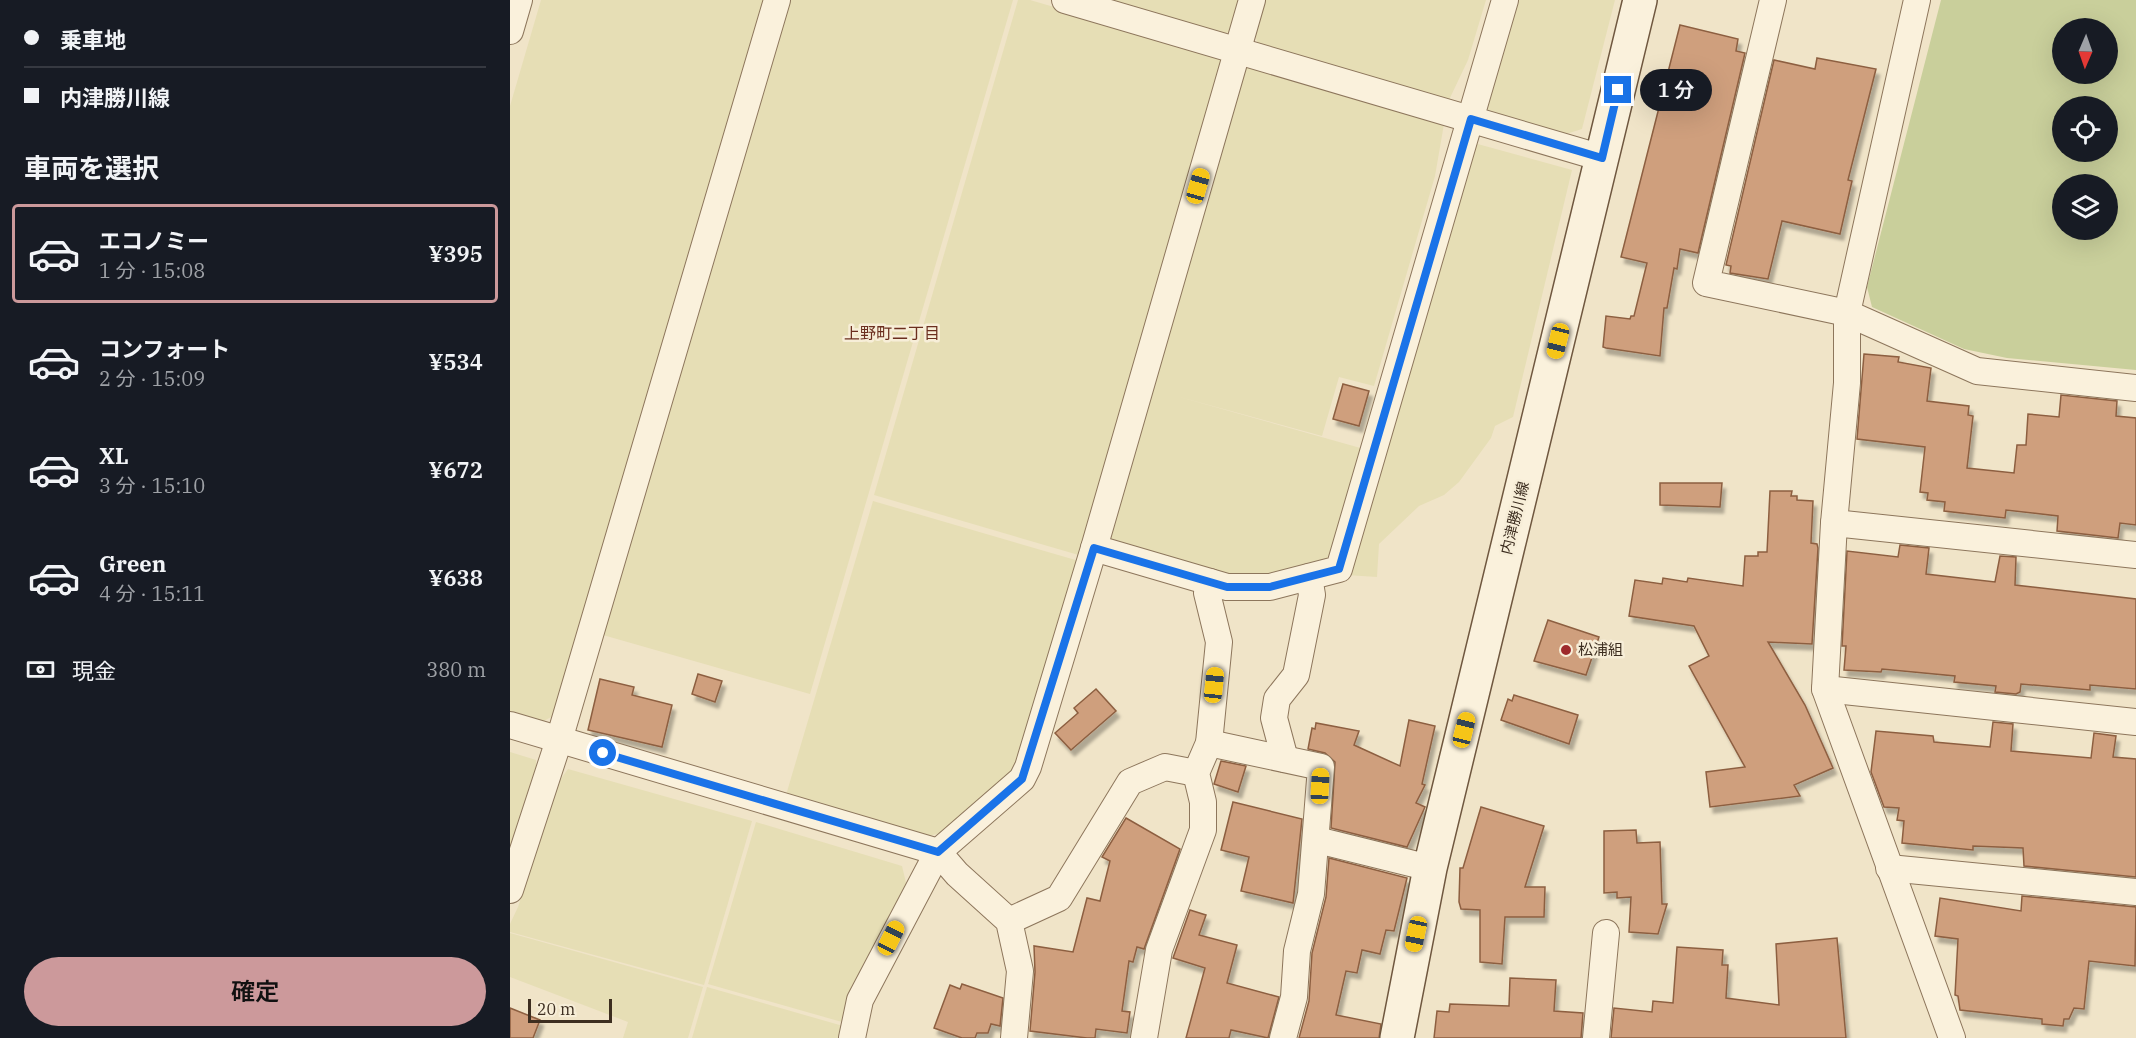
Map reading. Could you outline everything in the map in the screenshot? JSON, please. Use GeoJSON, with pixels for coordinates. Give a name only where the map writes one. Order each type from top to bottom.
{"type":"FeatureCollection","features":[{"type":"Feature","properties":{"kind":"main road","name":"内津勝川線"},"geometry":{"type":"LineString","coordinates":[[1397,1038],[1430,867],[1640,0]]}},
{"type":"Feature","properties":{"kind":"street"},"geometry":{"type":"LineString","coordinates":[[510,31],[519,0]]}},
{"type":"Feature","properties":{"kind":"street"},"geometry":{"type":"LineString","coordinates":[[510,890],[559,740],[777,0]]}},
{"type":"Feature","properties":{"kind":"street"},"geometry":{"type":"LineString","coordinates":[[1065,0],[1602,158]]}},
{"type":"Feature","properties":{"kind":"street"},"geometry":{"type":"LineString","coordinates":[[852,1038],[860,1000],[938,852],[1022,779],[1094,548],[1252,0]]}},
{"type":"Feature","properties":{"kind":"street"},"geometry":{"type":"LineString","coordinates":[[1094,548],[1227,587],[1270,587],[1339,569],[1505,0]]}},
{"type":"Feature","properties":{"kind":"street"},"geometry":{"type":"LineString","coordinates":[[1773,0],[1706,283],[1847,313],[1977,371],[2136,388]]}},
{"type":"Feature","properties":{"kind":"street"},"geometry":{"type":"LineString","coordinates":[[1917,0],[1847,313],[1847,383],[1834,524],[1825,689],[1952,1038]]}},
{"type":"Feature","properties":{"kind":"street"},"geometry":{"type":"LineString","coordinates":[[1834,524],[2136,555]]}},
{"type":"Feature","properties":{"kind":"street"},"geometry":{"type":"LineString","coordinates":[[1286,759],[1274,718],[1277,699],[1296,675],[1312,595],[1309,577]]}},
{"type":"Feature","properties":{"kind":"street"},"geometry":{"type":"LineString","coordinates":[[1144,1038],[1159,950],[1203,830],[1203,802],[1196,773],[1209,743],[1219,642],[1207,593],[1210,582]]}},
{"type":"Feature","properties":{"kind":"street"},"geometry":{"type":"LineString","coordinates":[[1825,689],[2136,722]]}},
{"type":"Feature","properties":{"kind":"street"},"geometry":{"type":"LineString","coordinates":[[510,725],[938,852],[957,874],[1009,921],[1020,971],[1014,1038]]}},
{"type":"Feature","properties":{"kind":"street"},"geometry":{"type":"LineString","coordinates":[[1209,743],[1321,767],[1311,894],[1297,951],[1294,997],[1283,1038]]}},
{"type":"Feature","properties":{"kind":"street"},"geometry":{"type":"LineString","coordinates":[[1009,921],[1059,898],[1130,782],[1165,767],[1196,773]]}},
{"type":"Feature","properties":{"kind":"street"},"geometry":{"type":"LineString","coordinates":[[1317,840],[1430,867]]}},
{"type":"Feature","properties":{"kind":"street"},"geometry":{"type":"LineString","coordinates":[[1889,868],[2136,892]]}},
{"type":"Feature","properties":{"kind":"street"},"geometry":{"type":"LineString","coordinates":[[1596,1038],[1606,933]]}},
{"type":"Feature","properties":{"kind":"shaded area"},"geometry":{"type":"Polygon","coordinates":[[[541,0],[766,0],[555,715],[540,723],[510,714],[510,106],[541,0]]]}},
{"type":"Feature","properties":{"kind":"shaded area"},"geometry":{"type":"Polygon","coordinates":[[[789,0],[1013,0],[810,694],[603,635],[789,0]]]}},
{"type":"Feature","properties":{"kind":"shaded area"},"geometry":{"type":"Polygon","coordinates":[[[1018,0],[1030,0],[1222,56],[1226,64],[1082,556],[874,495],[1018,0]]]}},
{"type":"Feature","properties":{"kind":"shaded area"},"geometry":{"type":"Polygon","coordinates":[[[1110,0],[1243,0],[1235,28],[1225,34],[1110,0]]]}},
{"type":"Feature","properties":{"kind":"shaded area"},"geometry":{"type":"Polygon","coordinates":[[[1264,0],[1486,0],[1468,60],[1449,100],[1258,44],[1254,34],[1264,0]]]}},
{"type":"Feature","properties":{"kind":"shaded area"},"geometry":{"type":"Polygon","coordinates":[[[1516,0],[1615,0],[1582,129],[1563,135],[1489,112],[1486,104],[1516,0]]]}},
{"type":"Feature","properties":{"kind":"shaded area"},"geometry":{"type":"Polygon","coordinates":[[[1249,64],[1444,124],[1435,176],[1374,386],[1339,377],[1322,436],[1176,396],[1364,449],[1335,555],[1327,563],[1265,577],[1217,577],[1115,545],[1108,536],[1242,69],[1249,64]]]}},
{"type":"Feature","properties":{"kind":"shaded area"},"geometry":{"type":"Polygon","coordinates":[[[1474,143],[1572,170],[1513,417],[1495,426],[1491,438],[1459,482],[1444,495],[1419,506],[1379,544],[1377,577],[1346,575],[1474,143]]]}},
{"type":"Feature","properties":{"kind":"shaded area"},"geometry":{"type":"Polygon","coordinates":[[[873,501],[1079,561],[1020,762],[1007,782],[944,832],[925,837],[786,795],[873,501]]]}},
{"type":"Feature","properties":{"kind":"shaded area"},"geometry":{"type":"Polygon","coordinates":[[[510,752],[536,760],[537,773],[510,857],[510,752]]]}},
{"type":"Feature","properties":{"kind":"shaded area"},"geometry":{"type":"Polygon","coordinates":[[[568,769],[752,821],[704,985],[510,932],[510,924],[518,907],[560,780],[568,769]]]}},
{"type":"Feature","properties":{"kind":"shaded area"},"geometry":{"type":"Polygon","coordinates":[[[756,822],[902,866],[907,887],[847,1005],[842,1022],[708,984],[756,822]]]}},
{"type":"Feature","properties":{"kind":"shaded area"},"geometry":{"type":"Polygon","coordinates":[[[510,933],[703,987],[688,1038],[623,1038],[628,1022],[510,977],[510,933]]]}},
{"type":"Feature","properties":{"kind":"shaded area"},"geometry":{"type":"Polygon","coordinates":[[[707,987],[843,1026],[842,1038],[692,1038],[707,987]]]}},
{"type":"Feature","properties":{"kind":"green space"},"geometry":{"type":"Polygon","coordinates":[[[1941,0],[2136,0],[2136,370],[2007,358],[1964,349],[1872,307],[1867,287],[1941,0]]]}},
{"type":"Feature","properties":{"kind":"building"},"geometry":{"type":"Polygon","coordinates":[[[1680,25],[1738,39],[1736,51],[1745,53],[1698,253],[1680,249],[1677,269],[1674,268],[1667,308],[1664,308],[1660,356],[1603,347],[1606,316],[1630,319],[1634,316],[1647,263],[1621,257],[1680,25]]]}},
{"type":"Feature","properties":{"kind":"building"},"geometry":{"type":"Polygon","coordinates":[[[1817,58],[1876,69],[1848,180],[1852,181],[1840,234],[1782,221],[1768,279],[1730,273],[1731,266],[1726,265],[1774,60],[1815,69],[1817,58]]]}},
{"type":"Feature","properties":{"kind":"building"},"geometry":{"type":"Polygon","coordinates":[[[1864,354],[1899,357],[1898,362],[1931,368],[1927,401],[1969,406],[1968,415],[1973,416],[1967,468],[2014,473],[2017,445],[2026,445],[2028,414],[2059,417],[2061,395],[2117,401],[2116,416],[2136,418],[2136,525],[2120,523],[2118,538],[2057,531],[2058,516],[2006,510],[2005,518],[1944,511],[1945,502],[1927,500],[1928,493],[1920,492],[1925,447],[1857,439],[1864,354]]]}},
{"type":"Feature","properties":{"kind":"building"},"geometry":{"type":"Polygon","coordinates":[[[1343,384],[1369,391],[1359,426],[1333,419],[1343,384]]]}},
{"type":"Feature","properties":{"kind":"building"},"geometry":{"type":"Polygon","coordinates":[[[1660,483],[1722,483],[1720,507],[1660,505],[1660,483]]]}},
{"type":"Feature","properties":{"kind":"building"},"geometry":{"type":"Polygon","coordinates":[[[1770,491],[1792,491],[1791,496],[1797,496],[1797,500],[1813,501],[1811,543],[1817,544],[1818,548],[1812,644],[1768,642],[1805,705],[1833,768],[1794,785],[1800,796],[1710,807],[1706,772],[1745,767],[1689,666],[1709,656],[1694,626],[1629,616],[1635,580],[1662,584],[1663,578],[1687,582],[1688,578],[1743,586],[1745,556],[1758,556],[1758,552],[1767,552],[1770,491]]]}},
{"type":"Feature","properties":{"kind":"building"},"geometry":{"type":"Polygon","coordinates":[[[1900,545],[1929,548],[1926,574],[1995,582],[2000,556],[2016,557],[2015,585],[2136,599],[2136,689],[2090,685],[2090,690],[2021,684],[2020,692],[2016,694],[1995,692],[1996,686],[1954,682],[1955,676],[1882,669],[1881,672],[1844,670],[1846,646],[1842,646],[1847,551],[1898,557],[1900,545]]]}},
{"type":"Feature","properties":{"kind":"building","name":"松浦組"},"geometry":{"type":"Polygon","coordinates":[[[1548,620],[1599,637],[1586,675],[1534,661],[1548,620]]]}},
{"type":"Feature","properties":{"kind":"building"},"geometry":{"type":"Polygon","coordinates":[[[698,674],[722,681],[715,702],[692,694],[698,674]]]}},
{"type":"Feature","properties":{"kind":"building"},"geometry":{"type":"Polygon","coordinates":[[[600,679],[634,687],[632,695],[672,705],[662,747],[588,730],[600,679]]]}},
{"type":"Feature","properties":{"kind":"building"},"geometry":{"type":"Polygon","coordinates":[[[1096,689],[1116,711],[1071,750],[1055,733],[1078,713],[1074,708],[1096,689]]]}},
{"type":"Feature","properties":{"kind":"building"},"geometry":{"type":"Polygon","coordinates":[[[1514,695],[1578,715],[1569,744],[1501,720],[1508,699],[1512,701],[1514,695]]]}},
{"type":"Feature","properties":{"kind":"building"},"geometry":{"type":"Polygon","coordinates":[[[1409,720],[1435,726],[1422,784],[1425,785],[1416,803],[1425,807],[1407,847],[1331,828],[1335,762],[1325,753],[1308,749],[1312,728],[1315,729],[1316,723],[1359,731],[1354,745],[1400,766],[1409,720]]]}},
{"type":"Feature","properties":{"kind":"building"},"geometry":{"type":"Polygon","coordinates":[[[1993,722],[2013,724],[2011,751],[2091,758],[2094,733],[2116,736],[2113,757],[2136,759],[2136,877],[2024,866],[2023,848],[1973,846],[1973,850],[1902,843],[1904,821],[1897,820],[1899,808],[1884,807],[1871,772],[1876,731],[1933,736],[1934,742],[1990,747],[1993,722]]]}},
{"type":"Feature","properties":{"kind":"building"},"geometry":{"type":"Polygon","coordinates":[[[1221,761],[1246,766],[1238,792],[1214,784],[1221,761]]]}},
{"type":"Feature","properties":{"kind":"building"},"geometry":{"type":"Polygon","coordinates":[[[1233,802],[1302,819],[1293,903],[1241,891],[1249,857],[1221,850],[1233,802]]]}},
{"type":"Feature","properties":{"kind":"building"},"geometry":{"type":"Polygon","coordinates":[[[1481,807],[1544,826],[1525,887],[1545,887],[1544,917],[1505,917],[1502,964],[1480,962],[1480,910],[1461,909],[1459,902],[1460,868],[1463,868],[1481,807]]]}},
{"type":"Feature","properties":{"kind":"building"},"geometry":{"type":"Polygon","coordinates":[[[1126,818],[1180,849],[1144,949],[1137,947],[1133,962],[1129,961],[1122,1011],[1130,1012],[1127,1033],[1096,1029],[1095,1038],[1087,1038],[1030,1031],[1035,972],[1034,946],[1073,952],[1087,898],[1100,901],[1110,861],[1102,857],[1126,818]]]}},
{"type":"Feature","properties":{"kind":"building"},"geometry":{"type":"Polygon","coordinates":[[[1636,830],[1637,843],[1660,842],[1662,904],[1667,904],[1658,934],[1629,932],[1631,897],[1617,898],[1617,892],[1604,893],[1604,831],[1636,830]]]}},
{"type":"Feature","properties":{"kind":"building"},"geometry":{"type":"Polygon","coordinates":[[[1329,858],[1407,878],[1394,931],[1386,930],[1380,954],[1362,950],[1357,973],[1346,971],[1336,1015],[1381,1024],[1379,1038],[1299,1038],[1309,1001],[1312,953],[1326,897],[1329,858]]]}},
{"type":"Feature","properties":{"kind":"building"},"geometry":{"type":"Polygon","coordinates":[[[2022,896],[2136,907],[2135,966],[2089,961],[2084,1009],[2074,1008],[2069,1019],[2064,1019],[2063,1026],[2042,1024],[2042,1019],[1960,1010],[1958,996],[1955,995],[1958,939],[1935,936],[1940,898],[2021,911],[2022,896]]]}},
{"type":"Feature","properties":{"kind":"building"},"geometry":{"type":"Polygon","coordinates":[[[1190,910],[1206,915],[1199,935],[1237,945],[1227,983],[1279,997],[1268,1038],[1231,1030],[1229,1038],[1186,1038],[1205,968],[1173,958],[1190,910]]]}},
{"type":"Feature","properties":{"kind":"building"},"geometry":{"type":"Polygon","coordinates":[[[1837,938],[1846,1038],[1611,1038],[1614,1008],[1652,1012],[1653,1001],[1673,1003],[1677,947],[1723,950],[1722,965],[1728,965],[1726,998],[1779,1005],[1776,944],[1837,938]]]}},
{"type":"Feature","properties":{"kind":"building"},"geometry":{"type":"Polygon","coordinates":[[[1510,978],[1556,980],[1554,1011],[1583,1013],[1581,1038],[1434,1038],[1437,1011],[1449,1012],[1450,1004],[1509,1006],[1510,978]]]}},
{"type":"Feature","properties":{"kind":"building"},"geometry":{"type":"Polygon","coordinates":[[[962,984],[1003,998],[1000,1026],[991,1024],[988,1033],[977,1033],[975,1038],[962,1038],[934,1028],[950,985],[960,989],[962,984]]]}},
{"type":"Feature","properties":{"kind":"building"},"geometry":{"type":"Polygon","coordinates":[[[510,1008],[540,1020],[533,1038],[510,1038],[510,1008]]]}},
{"type":"Feature","properties":{"kind":"place","name":"松浦組"},"geometry":{"type":"Point","coordinates":[1566,650]}},
{"type":"Feature","properties":{"kind":"district","name":"上野町二丁目"},"geometry":{"type":"Point","coordinates":[892,333]}},
{"type":"Feature","properties":{"kind":"route"},"geometry":{"type":"LineString","coordinates":[[603,753],[938,852],[1022,779],[1028,767],[1094,548],[1227,587],[1270,587],[1339,569],[1471,119],[1602,158],[1618,90]]}}]}
